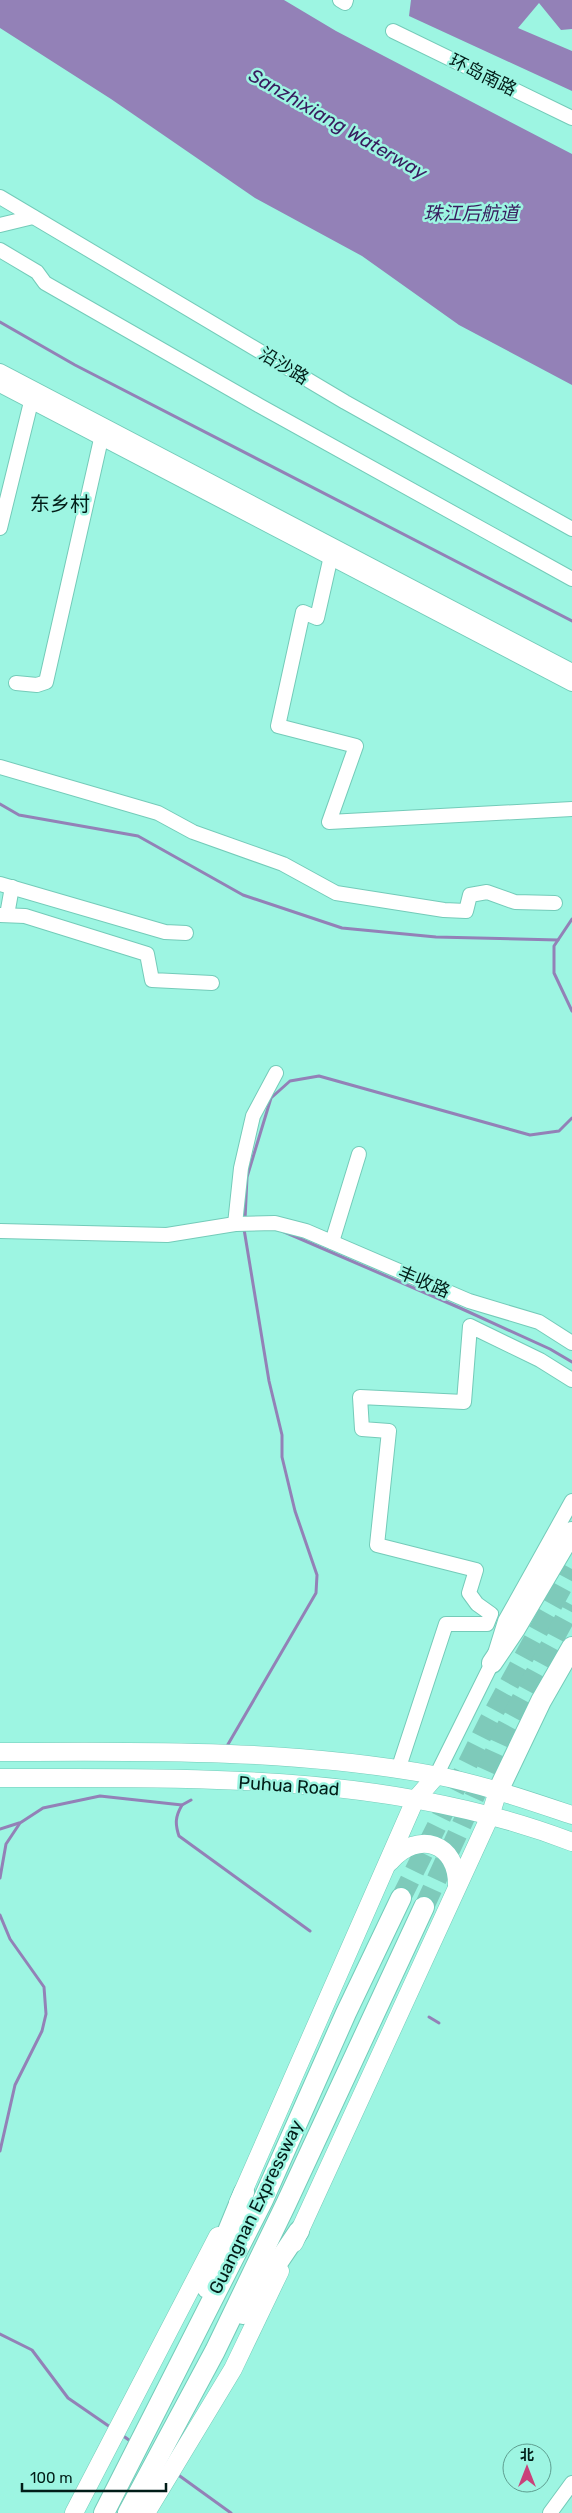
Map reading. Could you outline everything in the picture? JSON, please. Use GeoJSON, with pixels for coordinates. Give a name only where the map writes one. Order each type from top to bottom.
{"type":"FeatureCollection","features":[{"type":"Feature","properties":{"kind":"highway"},"geometry":{"type":"LineString","coordinates":[[492,1664],[515,1629],[572,1532]]}},
{"type":"Feature","properties":{"kind":"highway"},"geometry":{"type":"LineString","coordinates":[[498,1791],[541,1701],[572,1647]]}},
{"type":"Feature","properties":{"kind":"highway","name":"Guangnan Expressway"},"geometry":{"type":"LineString","coordinates":[[104,2513],[263,2200],[346,2013],[401,1898]]}},
{"type":"Feature","properties":{"kind":"highway","name":"Guangnan Expressway"},"geometry":{"type":"LineString","coordinates":[[128,2513],[213,2356],[424,1908]]}},
{"type":"Feature","properties":{"kind":"highway"},"geometry":{"type":"LineString","coordinates":[[190,2343],[214,2265],[244,2192]]}},
{"type":"Feature","properties":{"kind":"highway"},"geometry":{"type":"LineString","coordinates":[[213,2356],[262,2289],[299,2231]]}},
{"type":"Feature","properties":{"kind":"main road","name":"Puhua Road"},"geometry":{"type":"LineString","coordinates":[[0,1752],[222,1754],[338,1761],[436,1776],[498,1791],[572,1815]]}},
{"type":"Feature","properties":{"kind":"main road"},"geometry":{"type":"LineString","coordinates":[[74,2513],[205,2259],[244,2192],[324,2004],[415,1800],[436,1776]]}},
{"type":"Feature","properties":{"kind":"main road","name":"Puhua Road"},"geometry":{"type":"LineString","coordinates":[[0,1778],[285,1782],[415,1800],[490,1816],[543,1831],[572,1842]]}},
{"type":"Feature","properties":{"kind":"main road"},"geometry":{"type":"LineString","coordinates":[[146,2513],[233,2369],[299,2231],[490,1816],[498,1791]]}},
{"type":"Feature","properties":{"kind":"main road"},"geometry":{"type":"LineString","coordinates":[[387,1866],[396,1856],[412,1846],[437,1846],[444,1849],[454,1862],[458,1874],[457,1887]]}},
{"type":"Feature","properties":{"kind":"street"},"geometry":{"type":"LineString","coordinates":[[340,0],[345,3],[346,0]]}},
{"type":"Feature","properties":{"kind":"street","name":"环岛南路"},"geometry":{"type":"LineString","coordinates":[[393,31],[572,118]]}},
{"type":"Feature","properties":{"kind":"street","name":"沿沙路"},"geometry":{"type":"LineString","coordinates":[[0,197],[345,402],[572,529]]}},
{"type":"Feature","properties":{"kind":"street"},"geometry":{"type":"LineString","coordinates":[[0,225],[32,217]]}},
{"type":"Feature","properties":{"kind":"street"},"geometry":{"type":"LineString","coordinates":[[0,250],[37,272],[45,283],[572,579]]}},
{"type":"Feature","properties":{"kind":"street"},"geometry":{"type":"LineString","coordinates":[[0,371],[572,671]]}},
{"type":"Feature","properties":{"kind":"street"},"geometry":{"type":"LineString","coordinates":[[0,385],[101,439],[331,556],[572,684]]}},
{"type":"Feature","properties":{"kind":"street"},"geometry":{"type":"LineString","coordinates":[[0,528],[32,402]]}},
{"type":"Feature","properties":{"kind":"street"},"geometry":{"type":"LineString","coordinates":[[16,683],[37,685],[46,682],[101,439]]}},
{"type":"Feature","properties":{"kind":"street"},"geometry":{"type":"LineString","coordinates":[[331,556],[317,618],[302,612],[278,726],[356,746],[329,822],[572,808]]}},
{"type":"Feature","properties":{"kind":"street"},"geometry":{"type":"LineString","coordinates":[[0,768],[158,813],[194,832],[283,864],[336,893],[444,910],[466,911],[470,895],[487,892],[515,902],[555,903]]}},
{"type":"Feature","properties":{"kind":"street"},"geometry":{"type":"LineString","coordinates":[[186,934],[165,932],[6,885],[4,915],[25,916],[147,954],[152,980],[212,984]]}},
{"type":"Feature","properties":{"kind":"street"},"geometry":{"type":"LineString","coordinates":[[235,1224],[241,1168],[253,1116],[276,1073]]}},
{"type":"Feature","properties":{"kind":"street"},"geometry":{"type":"LineString","coordinates":[[332,1242],[359,1154]]}},
{"type":"Feature","properties":{"kind":"street","name":"丰收路"},"geometry":{"type":"LineString","coordinates":[[0,1231],[168,1235],[235,1224],[275,1223],[306,1231],[469,1301],[539,1322],[572,1343]]}},
{"type":"Feature","properties":{"kind":"street"},"geometry":{"type":"LineString","coordinates":[[398,1770],[446,1624],[487,1624],[490,1614],[477,1604],[469,1593],[476,1570],[378,1546],[389,1431],[362,1430],[360,1397],[464,1402],[470,1326],[540,1360],[572,1380]]}},
{"type":"Feature","properties":{"kind":"street"},"geometry":{"type":"LineString","coordinates":[[436,1776],[492,1664],[505,1621],[572,1502]]}},
{"type":"Feature","properties":{"kind":"street"},"geometry":{"type":"LineString","coordinates":[[550,2513],[572,2483]]}},
{"type":"Feature","properties":{"kind":"water","name":"珠江后航道"},"geometry":{"type":"Polygon","coordinates":[[[0,0],[284,0],[336,31],[572,154],[572,385],[459,325],[362,256],[255,198],[111,99],[0,28],[0,0]]]}},
{"type":"Feature","properties":{"kind":"water"},"geometry":{"type":"Polygon","coordinates":[[[411,0],[572,0],[572,29],[561,30],[539,3],[518,28],[572,51],[572,91],[409,16],[411,0]]]}},
{"type":"Feature","properties":{"kind":"waterway"},"geometry":{"type":"LineString","coordinates":[[0,322],[75,365],[572,621]]}},
{"type":"Feature","properties":{"kind":"waterway"},"geometry":{"type":"LineString","coordinates":[[0,804],[19,815],[138,836],[243,895],[342,928],[436,937],[558,940]]}},
{"type":"Feature","properties":{"kind":"waterway"},"geometry":{"type":"LineString","coordinates":[[572,919],[554,946],[554,973],[572,1011]]}},
{"type":"Feature","properties":{"kind":"waterway"},"geometry":{"type":"LineString","coordinates":[[245,1220],[247,1177],[271,1098],[290,1081],[319,1076],[530,1135],[559,1131],[572,1118]]}},
{"type":"Feature","properties":{"kind":"waterway"},"geometry":{"type":"LineString","coordinates":[[227,1746],[316,1593],[317,1575],[295,1511],[282,1457],[282,1435],[269,1381],[244,1229]]}},
{"type":"Feature","properties":{"kind":"waterway"},"geometry":{"type":"LineString","coordinates":[[282,1231],[460,1308],[550,1349],[572,1362]]}},
{"type":"Feature","properties":{"kind":"waterway"},"geometry":{"type":"LineString","coordinates":[[0,1878],[6,1844],[20,1823],[43,1808],[100,1796],[182,1805],[191,1800]]}},
{"type":"Feature","properties":{"kind":"waterway"},"geometry":{"type":"LineString","coordinates":[[182,1805],[176,1820],[179,1836],[310,1931]]}},
{"type":"Feature","properties":{"kind":"waterway"},"geometry":{"type":"LineString","coordinates":[[0,1829],[19,1823]]}},
{"type":"Feature","properties":{"kind":"waterway"},"geometry":{"type":"LineString","coordinates":[[0,1915],[10,1939],[44,1987],[46,2014],[42,2031],[15,2085],[0,2151]]}},
{"type":"Feature","properties":{"kind":"waterway"},"geometry":{"type":"LineString","coordinates":[[429,2017],[439,2023]]}},
{"type":"Feature","properties":{"kind":"waterway"},"geometry":{"type":"LineString","coordinates":[[0,2334],[32,2350],[68,2398],[113,2429]]}},
{"type":"Feature","properties":{"kind":"waterway"},"geometry":{"type":"LineString","coordinates":[[122,2435],[133,2443]]}},
{"type":"Feature","properties":{"kind":"waterway"},"geometry":{"type":"LineString","coordinates":[[177,2474],[231,2513]]}},
{"type":"Feature","properties":{"kind":"tunnel"},"geometry":{"type":"LineString","coordinates":[[401,1898],[489,1721],[572,1569]]}},
{"type":"Feature","properties":{"kind":"tunnel"},"geometry":{"type":"LineString","coordinates":[[424,1907],[505,1730],[572,1605]]}},
{"type":"Feature","properties":{"kind":"district","name":"东乡村"},"geometry":{"type":"Point","coordinates":[60,504]}},
{"type":"Feature","properties":{"kind":"water label","name":"Sanzhixiang Waterway"},"geometry":{"type":"Point","coordinates":[338,124]}}]}
